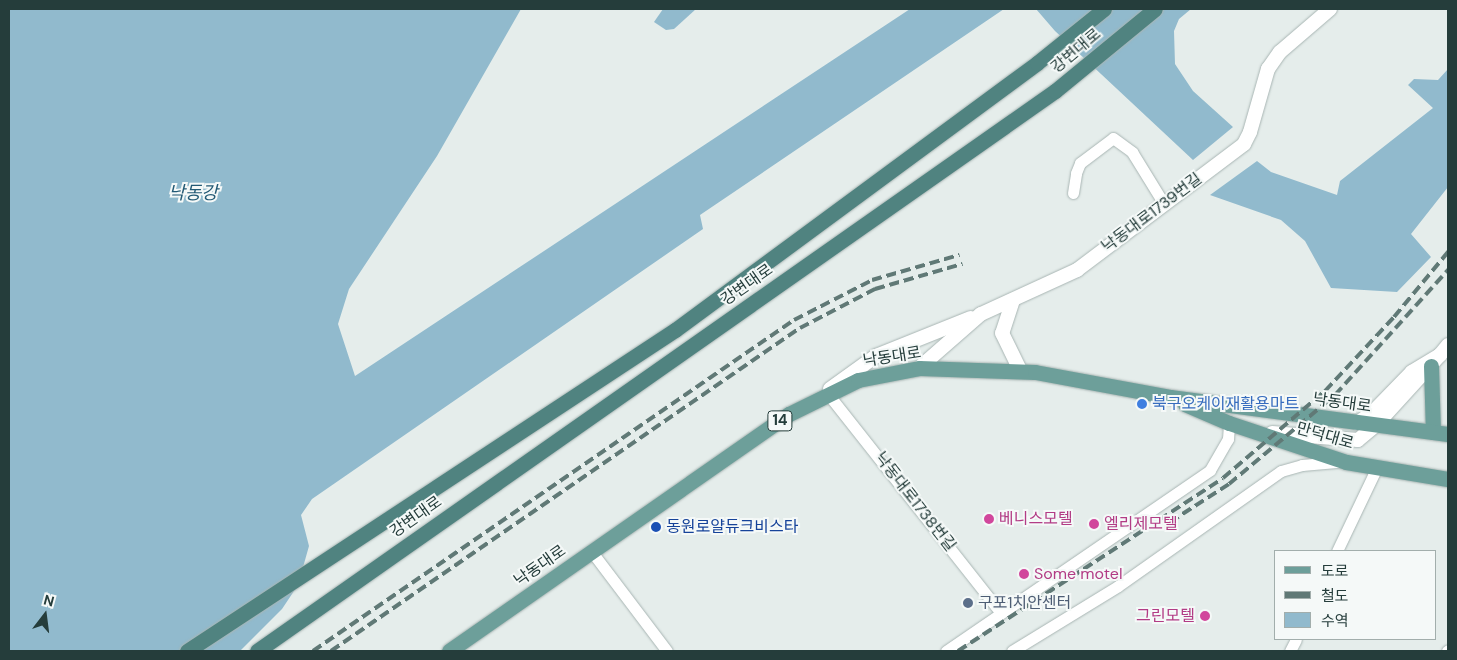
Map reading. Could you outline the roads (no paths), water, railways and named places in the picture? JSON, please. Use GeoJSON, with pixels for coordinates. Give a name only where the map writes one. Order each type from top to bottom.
{"type":"FeatureCollection","features":[{"type":"Feature","properties":{"kind":"highway","name":"강변대로"},"geometry":{"type":"LineString","coordinates":[[187,651],[675,330],[1037,63],[1104,9]]}},
{"type":"Feature","properties":{"kind":"highway","name":"강변대로"},"geometry":{"type":"LineString","coordinates":[[257,651],[1055,91],[1154,9]]}},
{"type":"Feature","properties":{"kind":"main road"},"geometry":{"type":"LineString","coordinates":[[1440,355],[1441,433]]}},
{"type":"Feature","properties":{"kind":"main road","name":"낙동대로"},"geometry":{"type":"LineString","coordinates":[[449,651],[789,414],[858,380],[919,368],[1021,372],[1170,397],[1441,433]]}},
{"type":"Feature","properties":{"kind":"main road","name":"만덕대로"},"geometry":{"type":"LineString","coordinates":[[1170,397],[1251,431],[1346,462],[1448,479]]}},
{"type":"Feature","properties":{"kind":"street","name":"낙동대로1739번길"},"geometry":{"type":"LineString","coordinates":[[919,368],[981,314],[1077,270],[1244,144],[1250,132],[1268,69],[1280,52],[1330,9]]}},
{"type":"Feature","properties":{"kind":"street"},"geometry":{"type":"LineString","coordinates":[[1074,193],[1076,173],[1080,163],[1113,138],[1132,152],[1164,204]]}},
{"type":"Feature","properties":{"kind":"street"},"geometry":{"type":"LineString","coordinates":[[1013,300],[1002,332],[1021,372]]}},
{"type":"Feature","properties":{"kind":"street"},"geometry":{"type":"LineString","coordinates":[[810,404],[876,356],[981,314]]}},
{"type":"Feature","properties":{"kind":"street"},"geometry":{"type":"LineString","coordinates":[[1357,423],[1373,412],[1412,372],[1440,355]]}},
{"type":"Feature","properties":{"kind":"street"},"geometry":{"type":"LineString","coordinates":[[1251,431],[1358,440],[1376,425],[1440,355]]}},
{"type":"Feature","properties":{"kind":"street","name":"낙동대로1738번길"},"geometry":{"type":"LineString","coordinates":[[828,394],[1000,612]]}},
{"type":"Feature","properties":{"kind":"street"},"geometry":{"type":"LineString","coordinates":[[946,651],[1000,612],[1210,470],[1228,440],[1230,423]]}},
{"type":"Feature","properties":{"kind":"street"},"geometry":{"type":"LineString","coordinates":[[1012,651],[1118,586],[1280,471],[1302,465],[1346,462]]}},
{"type":"Feature","properties":{"kind":"street"},"geometry":{"type":"LineString","coordinates":[[1337,550],[1377,467]]}},
{"type":"Feature","properties":{"kind":"street"},"geometry":{"type":"LineString","coordinates":[[592,552],[667,651]]}},
{"type":"Feature","properties":{"kind":"water","name":"낙동강"},"geometry":{"type":"Polygon","coordinates":[[[9,9],[521,9],[437,156],[349,289],[338,324],[355,376],[910,9],[1004,9],[700,215],[703,229],[312,499],[301,515],[309,546],[298,585],[282,609],[240,651],[9,651],[9,9]]]}},
{"type":"Feature","properties":{"kind":"water"},"geometry":{"type":"Polygon","coordinates":[[[663,9],[696,9],[674,29],[666,30],[654,22],[663,9]]]}},
{"type":"Feature","properties":{"kind":"water"},"geometry":{"type":"Polygon","coordinates":[[[1036,9],[1191,9],[1179,19],[1174,31],[1175,64],[1193,91],[1233,127],[1193,160],[1055,31],[1036,9]]]}},
{"type":"Feature","properties":{"kind":"water"},"geometry":{"type":"Polygon","coordinates":[[[1448,69],[1448,187],[1411,234],[1431,257],[1397,292],[1331,288],[1305,241],[1281,220],[1210,195],[1257,161],[1271,172],[1337,195],[1340,181],[1433,108],[1408,85],[1414,79],[1438,80],[1448,69]]]}},
{"type":"Feature","properties":{"kind":"railway"},"geometry":{"type":"LineString","coordinates":[[958,651],[1223,478],[1325,391],[1394,317],[1448,252]]}},
{"type":"Feature","properties":{"kind":"railway"},"geometry":{"type":"LineString","coordinates":[[313,651],[794,320],[872,280],[959,255]]}},
{"type":"Feature","properties":{"kind":"railway"},"geometry":{"type":"LineString","coordinates":[[331,651],[800,328],[875,289],[962,264]]}},
{"type":"Feature","properties":{"kind":"railway"},"geometry":{"type":"LineString","coordinates":[[1170,522],[1229,484],[1335,395],[1448,270]]}},
{"type":"Feature","properties":{"kind":"place","name":"북구오케이재활용마트"},"geometry":{"type":"Point","coordinates":[1142,404]}},
{"type":"Feature","properties":{"kind":"place","name":"베니스모텔"},"geometry":{"type":"Point","coordinates":[989,519]}},
{"type":"Feature","properties":{"kind":"place","name":"엘리제모텔"},"geometry":{"type":"Point","coordinates":[1094,524]}},
{"type":"Feature","properties":{"kind":"place","name":"동원로얄듀크비스타"},"geometry":{"type":"Point","coordinates":[656,527]}},
{"type":"Feature","properties":{"kind":"place","name":"Some motel"},"geometry":{"type":"Point","coordinates":[1024,574]}},
{"type":"Feature","properties":{"kind":"place","name":"구포1치안센터"},"geometry":{"type":"Point","coordinates":[968,603]}},
{"type":"Feature","properties":{"kind":"place","name":"그린모텔"},"geometry":{"type":"Point","coordinates":[1205,616]}}]}
